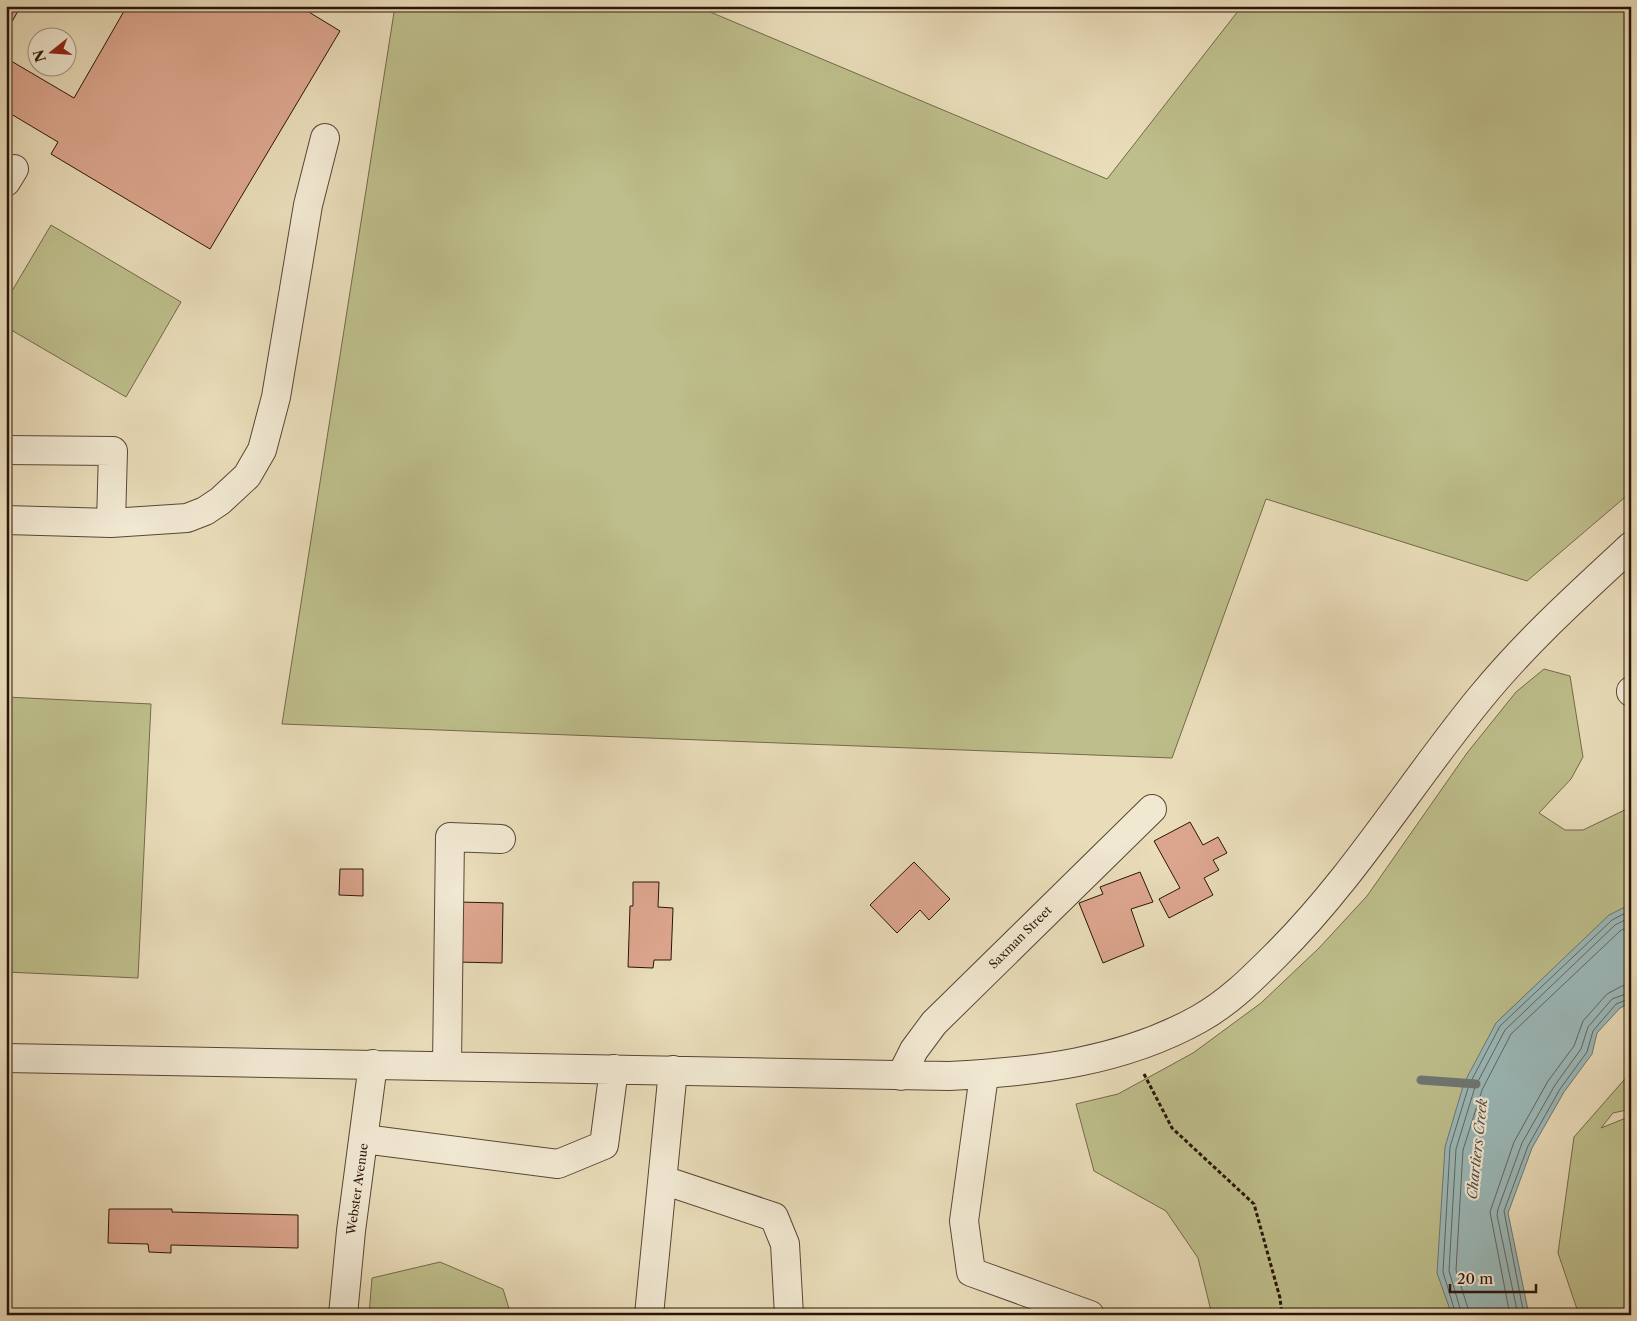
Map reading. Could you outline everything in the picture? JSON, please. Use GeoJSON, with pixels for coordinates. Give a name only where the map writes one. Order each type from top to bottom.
{"type":"FeatureCollection","features":[{"type":"Feature","properties":{"kind":"street"},"geometry":{"type":"LineString","coordinates":[[6,520],[110,523],[187,518],[205,511],[220,501],[247,476],[262,450],[276,397],[308,205],[325,138]]}},
{"type":"Feature","properties":{"kind":"street"},"geometry":{"type":"LineString","coordinates":[[6,450],[113,451],[110,523]]}},
{"type":"Feature","properties":{"kind":"street"},"geometry":{"type":"LineString","coordinates":[[6,1058],[447,1065],[901,1076],[984,1074],[1052,1068],[1108,1056],[1157,1039],[1200,1018],[1246,986],[1300,932],[1356,862],[1482,696],[1552,619],[1631,546]]}},
{"type":"Feature","properties":{"kind":"street","name":"Saxman Street"},"geometry":{"type":"LineString","coordinates":[[901,1076],[914,1050],[934,1023],[1152,809]]}},
{"type":"Feature","properties":{"kind":"street"},"geometry":{"type":"LineString","coordinates":[[447,1065],[450,837],[501,839]]}},
{"type":"Feature","properties":{"kind":"street","name":"Webster Avenue"},"geometry":{"type":"LineString","coordinates":[[343,1315],[351,1231],[373,1064]]}},
{"type":"Feature","properties":{"kind":"street"},"geometry":{"type":"LineString","coordinates":[[364,1139],[558,1164],[604,1144],[614,1069]]}},
{"type":"Feature","properties":{"kind":"street"},"geometry":{"type":"LineString","coordinates":[[649,1315],[673,1070]]}},
{"type":"Feature","properties":{"kind":"street"},"geometry":{"type":"LineString","coordinates":[[984,1074],[964,1221],[971,1272],[1090,1315]]}},
{"type":"Feature","properties":{"kind":"street"},"geometry":{"type":"LineString","coordinates":[[663,1180],[774,1217],[785,1244],[789,1315]]}},
{"type":"Feature","properties":{"kind":"path"},"geometry":{"type":"LineString","coordinates":[[1132,1048],[1172,1128],[1254,1204],[1280,1298],[1282,1315]]}},
{"type":"Feature","properties":{"kind":"green space"},"geometry":{"type":"Polygon","coordinates":[[[395,6],[696,6],[1107,179],[1242,6],[1631,6],[1631,492],[1527,581],[1266,499],[1172,758],[282,724],[395,6]]]}},
{"type":"Feature","properties":{"kind":"green space"},"geometry":{"type":"Polygon","coordinates":[[[51,225],[181,302],[126,397],[6,327],[6,301],[51,225]]]}},
{"type":"Feature","properties":{"kind":"green space"},"geometry":{"type":"Polygon","coordinates":[[[1544,669],[1570,676],[1583,757],[1571,779],[1539,813],[1565,830],[1583,830],[1631,807],[1631,904],[1609,916],[1496,1023],[1438,1273],[1452,1315],[1212,1315],[1198,1258],[1166,1211],[1094,1171],[1076,1104],[1118,1094],[1193,1053],[1261,1003],[1319,948],[1367,896],[1467,753],[1516,692],[1544,669]]]}},
{"type":"Feature","properties":{"kind":"green space"},"geometry":{"type":"Polygon","coordinates":[[[6,697],[151,704],[138,978],[6,972],[6,697]]]}},
{"type":"Feature","properties":{"kind":"green space"},"geometry":{"type":"Polygon","coordinates":[[[1631,1072],[1631,1109],[1613,1113],[1601,1128],[1631,1116],[1631,1315],[1579,1315],[1558,1253],[1574,1137],[1631,1072]]]}},
{"type":"Feature","properties":{"kind":"green space"},"geometry":{"type":"Polygon","coordinates":[[[440,1262],[503,1289],[511,1315],[369,1315],[372,1278],[440,1262]]]}},
{"type":"Feature","properties":{"kind":"water","name":"Chartiers Creek"},"geometry":{"type":"Polygon","coordinates":[[[1631,904],[1631,1002],[1620,1008],[1597,1033],[1592,1054],[1564,1092],[1532,1148],[1508,1213],[1529,1315],[1452,1315],[1437,1273],[1445,1147],[1464,1083],[1496,1023],[1609,915],[1631,904]]]}},
{"type":"Feature","properties":{"kind":"building"},"geometry":{"type":"Polygon","coordinates":[[[6,6],[21,6],[6,32],[6,6]]]}},
{"type":"Feature","properties":{"kind":"building"},"geometry":{"type":"Polygon","coordinates":[[[127,6],[299,6],[340,31],[210,249],[51,154],[58,142],[6,111],[6,58],[28,71],[28,78],[40,78],[74,98],[127,6]]]}},
{"type":"Feature","properties":{"kind":"building"},"geometry":{"type":"Polygon","coordinates":[[[1190,822],[1203,845],[1218,837],[1227,853],[1213,860],[1219,870],[1204,878],[1213,895],[1169,918],[1159,899],[1180,888],[1154,841],[1190,822]]]}},
{"type":"Feature","properties":{"kind":"building"},"geometry":{"type":"Polygon","coordinates":[[[914,862],[950,899],[929,920],[920,910],[897,933],[870,905],[914,862]]]}},
{"type":"Feature","properties":{"kind":"building"},"geometry":{"type":"Polygon","coordinates":[[[340,869],[363,869],[363,896],[339,895],[340,869]]]}},
{"type":"Feature","properties":{"kind":"building"},"geometry":{"type":"Polygon","coordinates":[[[1140,872],[1153,902],[1131,909],[1144,946],[1103,963],[1079,903],[1103,894],[1100,887],[1140,872]]]}},
{"type":"Feature","properties":{"kind":"building"},"geometry":{"type":"Polygon","coordinates":[[[633,882],[659,882],[658,907],[673,908],[671,960],[654,960],[653,968],[628,967],[630,906],[633,906],[633,882]]]}},
{"type":"Feature","properties":{"kind":"building"},"geometry":{"type":"Polygon","coordinates":[[[457,902],[503,903],[502,963],[456,962],[457,902]]]}},
{"type":"Feature","properties":{"kind":"building"},"geometry":{"type":"Polygon","coordinates":[[[109,1209],[172,1209],[172,1212],[298,1215],[298,1248],[171,1245],[171,1253],[149,1252],[148,1244],[108,1243],[109,1209]]]}},
{"type":"Feature","properties":{"kind":"waterway"},"geometry":{"type":"LineString","coordinates":[[1421,1080],[1476,1084]]}}]}
